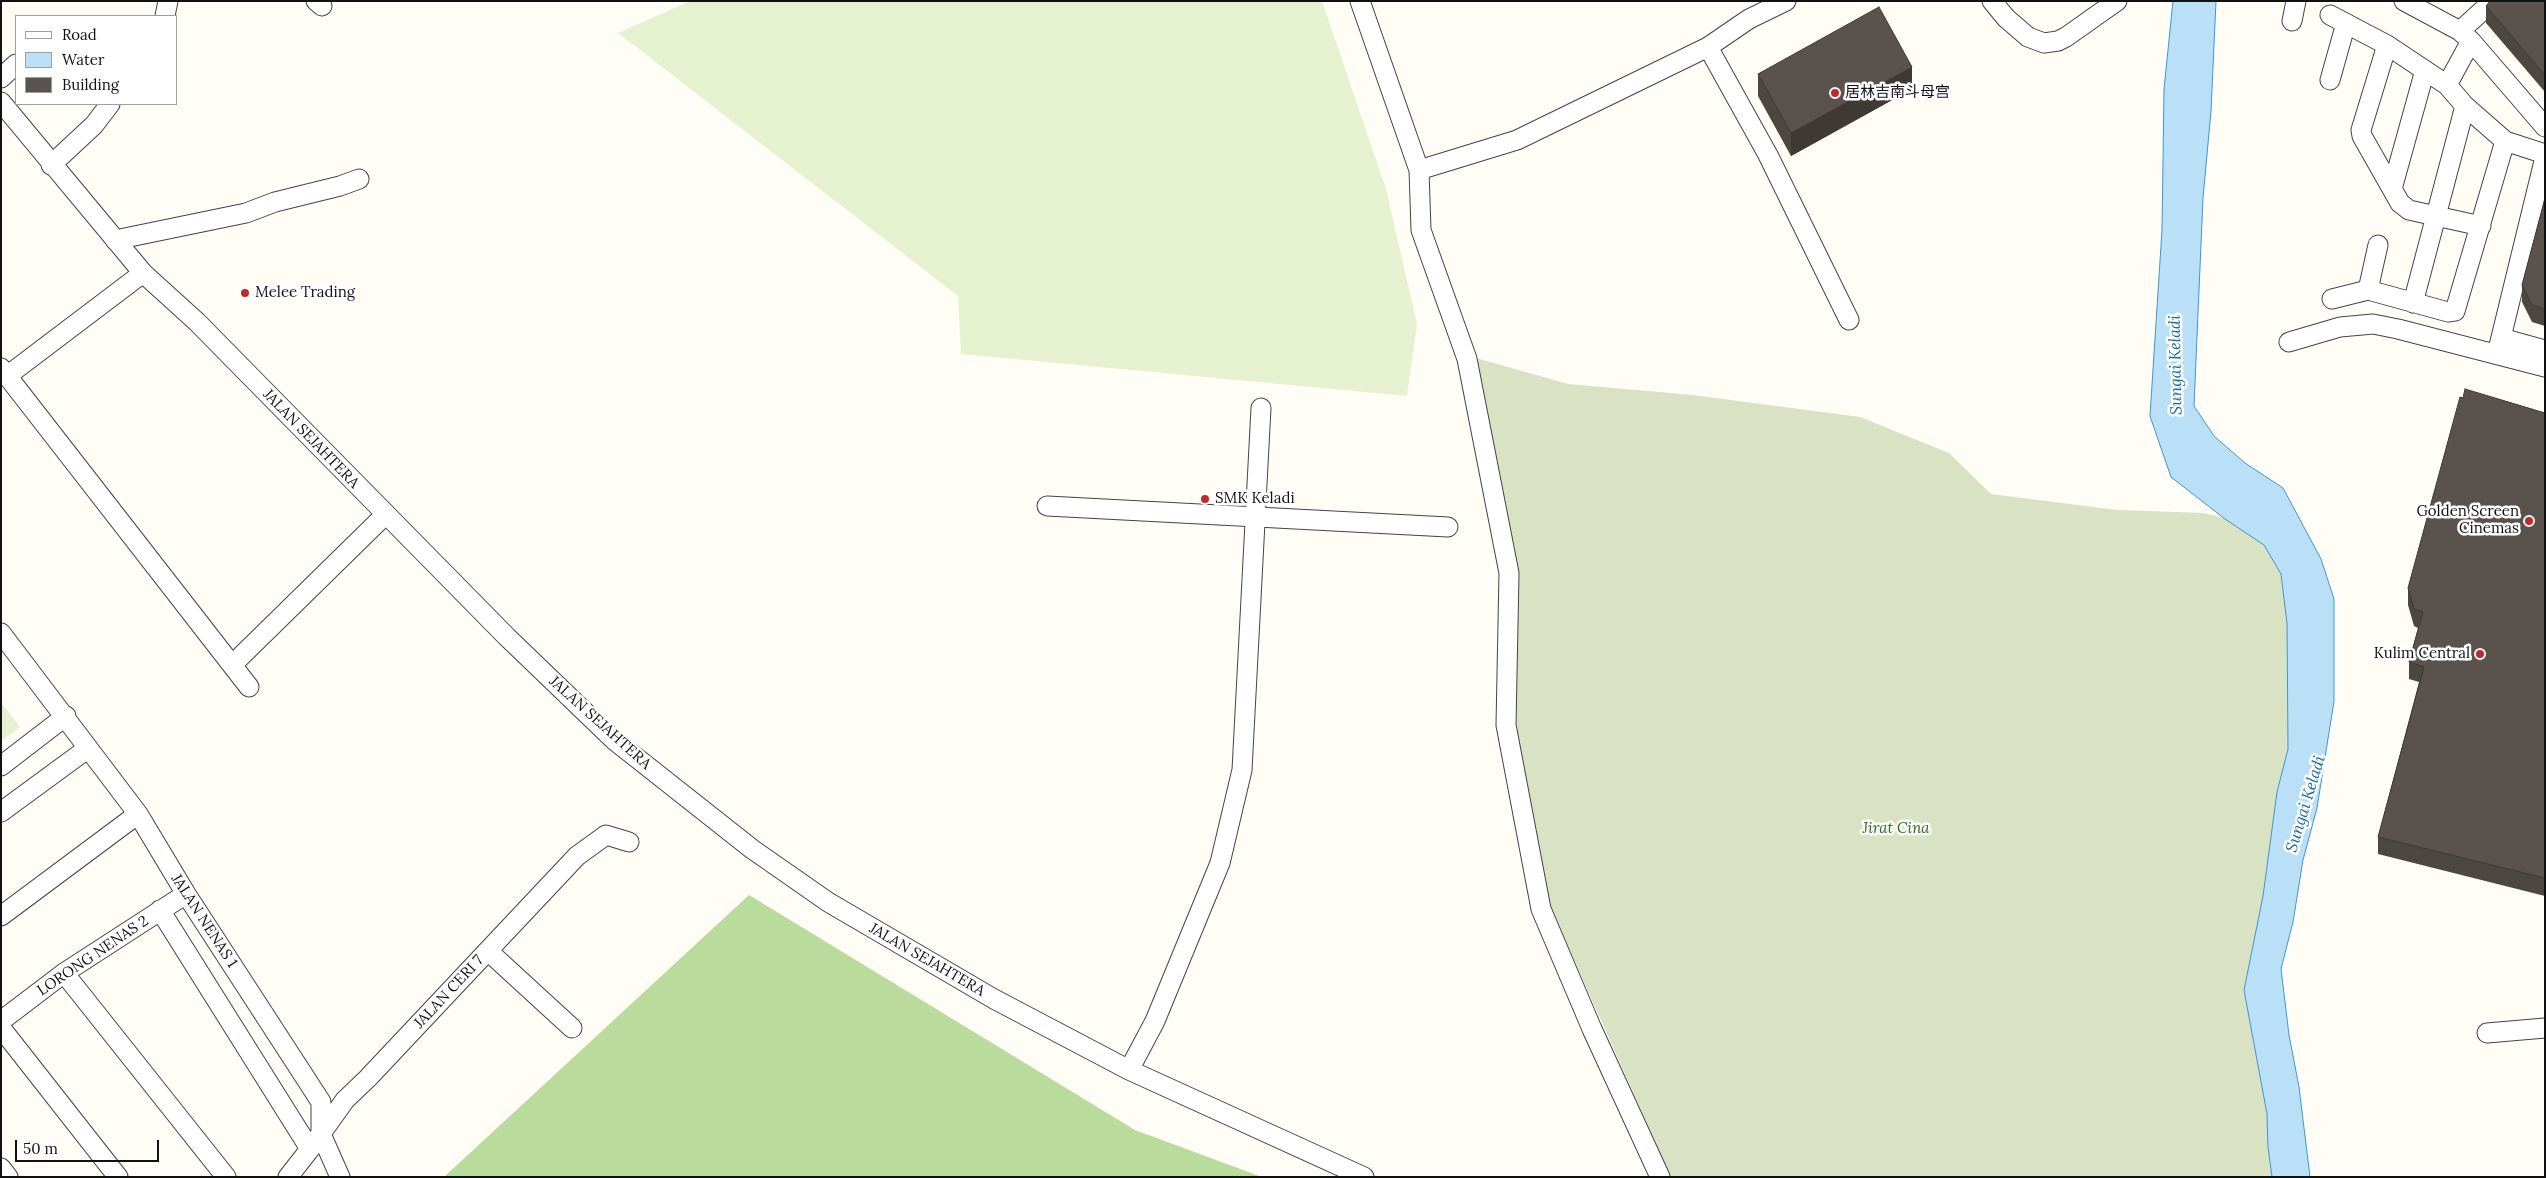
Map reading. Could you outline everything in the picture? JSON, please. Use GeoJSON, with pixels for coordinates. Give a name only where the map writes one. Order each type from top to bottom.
{"type":"FeatureCollection","features":[{"type":"Feature","properties":{"kind":"street"},"geometry":{"type":"LineString","coordinates":[[165,15],[168,1]]}},
{"type":"Feature","properties":{"kind":"street"},"geometry":{"type":"LineString","coordinates":[[1360,1],[1419,170],[1422,230],[1464,346],[1509,573],[1506,725],[1541,909],[1592,1029],[1660,1177]]}},
{"type":"Feature","properties":{"kind":"street"},"geometry":{"type":"LineString","coordinates":[[1419,170],[1517,140],[1708,47],[1749,19],[1786,1]]}},
{"type":"Feature","properties":{"kind":"street"},"geometry":{"type":"LineString","coordinates":[[1992,1],[2006,18],[2028,37],[2044,43],[2058,41],[2066,37],[2117,1]]}},
{"type":"Feature","properties":{"kind":"street"},"geometry":{"type":"LineString","coordinates":[[2292,21],[2296,1]]}},
{"type":"Feature","properties":{"kind":"street"},"geometry":{"type":"LineString","coordinates":[[2404,1],[2465,36],[2545,127]]}},
{"type":"Feature","properties":{"kind":"street"},"geometry":{"type":"LineString","coordinates":[[2447,85],[2465,36],[2493,1]]}},
{"type":"Feature","properties":{"kind":"street"},"geometry":{"type":"LineString","coordinates":[[2330,80],[2338,19],[2387,45],[2447,85],[2465,106],[2505,141],[2545,155],[2499,346]]}},
{"type":"Feature","properties":{"kind":"street"},"geometry":{"type":"LineString","coordinates":[[2387,45],[2362,130],[2362,136],[2400,203],[2409,210],[2481,226]]}},
{"type":"Feature","properties":{"kind":"street"},"geometry":{"type":"LineString","coordinates":[[1708,47],[1768,155],[1849,320]]}},
{"type":"Feature","properties":{"kind":"street"},"geometry":{"type":"LineString","coordinates":[[1,78],[15,65]]}},
{"type":"Feature","properties":{"kind":"street"},"geometry":{"type":"LineString","coordinates":[[2392,189],[2425,70]]}},
{"type":"Feature","properties":{"kind":"street","name":"JALAN SEJAHTERA"},"geometry":{"type":"LineString","coordinates":[[1,102],[143,273],[197,322],[385,515],[614,740],[752,849],[828,902],[994,999],[1129,1070],[1364,1177]]}},
{"type":"Feature","properties":{"kind":"street"},"geometry":{"type":"LineString","coordinates":[[52,165],[94,125],[109,105]]}},
{"type":"Feature","properties":{"kind":"street"},"geometry":{"type":"LineString","coordinates":[[2413,303],[2465,106]]}},
{"type":"Feature","properties":{"kind":"street"},"geometry":{"type":"LineString","coordinates":[[2332,299],[2368,290],[2448,312],[2455,311],[2505,141]]}},
{"type":"Feature","properties":{"kind":"street"},"geometry":{"type":"LineString","coordinates":[[115,240],[246,213],[275,202],[340,186],[359,179]]}},
{"type":"Feature","properties":{"kind":"street"},"geometry":{"type":"LineString","coordinates":[[2368,290],[2378,245]]}},
{"type":"Feature","properties":{"kind":"street"},"geometry":{"type":"LineString","coordinates":[[143,273],[4,372],[249,688]]}},
{"type":"Feature","properties":{"kind":"street"},"geometry":{"type":"LineString","coordinates":[[2289,342],[2340,327],[2373,324],[2499,346],[2545,350]]}},
{"type":"Feature","properties":{"kind":"street"},"geometry":{"type":"LineString","coordinates":[[2499,346],[2545,368]]}},
{"type":"Feature","properties":{"kind":"street"},"geometry":{"type":"LineString","coordinates":[[1129,1070],[1155,1022],[1220,863],[1242,770],[1261,408]]}},
{"type":"Feature","properties":{"kind":"street"},"geometry":{"type":"LineString","coordinates":[[1047,506],[1448,527]]}},
{"type":"Feature","properties":{"kind":"street"},"geometry":{"type":"LineString","coordinates":[[232,665],[385,515]]}},
{"type":"Feature","properties":{"kind":"street","name":"JALAN NENAS 1"},"geometry":{"type":"LineString","coordinates":[[1,632],[66,716],[87,749],[138,814],[186,894],[321,1102],[316,1142]]}},
{"type":"Feature","properties":{"kind":"street"},"geometry":{"type":"LineString","coordinates":[[1,766],[66,716]]}},
{"type":"Feature","properties":{"kind":"street"},"geometry":{"type":"LineString","coordinates":[[1,812],[87,749]]}},
{"type":"Feature","properties":{"kind":"street"},"geometry":{"type":"LineString","coordinates":[[1,916],[138,814]]}},
{"type":"Feature","properties":{"kind":"street","name":"JALAN CERI 7"},"geometry":{"type":"LineString","coordinates":[[288,1177],[316,1142],[345,1100],[577,856],[606,835],[629,842]]}},
{"type":"Feature","properties":{"kind":"street","name":"LORONG NENAS 2"},"geometry":{"type":"LineString","coordinates":[[1,1021],[64,973],[186,894]]}},
{"type":"Feature","properties":{"kind":"street","name":"JALAN NENAS 1"},"geometry":{"type":"LineString","coordinates":[[160,910],[316,1142]]}},
{"type":"Feature","properties":{"kind":"street"},"geometry":{"type":"LineString","coordinates":[[488,951],[572,1028]]}},
{"type":"Feature","properties":{"kind":"street"},"geometry":{"type":"LineString","coordinates":[[64,973],[226,1177]]}},
{"type":"Feature","properties":{"kind":"street"},"geometry":{"type":"LineString","coordinates":[[1,1028],[118,1177]]}},
{"type":"Feature","properties":{"kind":"street"},"geometry":{"type":"LineString","coordinates":[[2487,1033],[2545,1028]]}},
{"type":"Feature","properties":{"kind":"street"},"geometry":{"type":"LineString","coordinates":[[316,1142],[340,1177]]}},
{"type":"Feature","properties":{"kind":"street"},"geometry":{"type":"LineString","coordinates":[[1,1168],[8,1177]]}},
{"type":"Feature","properties":{"kind":"green space"},"geometry":{"type":"Polygon","coordinates":[[[690,1],[1322,1],[1386,189],[1417,324],[1407,396],[961,354],[958,296],[618,33],[690,1]]]}},
{"type":"Feature","properties":{"kind":"green space","name":"Jirat Cina"},"geometry":{"type":"Polygon","coordinates":[[[1476,358],[1568,384],[1693,395],[1860,417],[1949,453],[1991,494],[2117,510],[2204,513],[2271,530],[2311,591],[2272,933],[2299,1177],[1671,1177],[1550,906],[1515,724],[1519,571],[1493,465],[1476,358]]]}},
{"type":"Feature","properties":{"kind":"green space"},"geometry":{"type":"Polygon","coordinates":[[[1,702],[20,727],[1,741],[1,702]]]}},
{"type":"Feature","properties":{"kind":"green space"},"geometry":{"type":"Polygon","coordinates":[[[749,895],[1135,1130],[1262,1177],[444,1177],[749,895]]]}},
{"type":"Feature","properties":{"kind":"water","name":"Sungai Keladi"},"geometry":{"type":"Polygon","coordinates":[[[2173,1],[2216,1],[2211,111],[2203,198],[2194,406],[2214,436],[2245,463],[2283,488],[2321,559],[2334,599],[2334,701],[2317,808],[2303,860],[2293,922],[2281,969],[2289,1035],[2299,1087],[2310,1177],[2272,1177],[2268,1147],[2267,1114],[2244,990],[2263,896],[2277,792],[2288,749],[2287,623],[2281,574],[2264,545],[2225,519],[2171,477],[2150,416],[2162,230],[2164,89],[2173,1]]]}},
{"type":"Feature","properties":{"kind":"building"},"geometry":{"type":"Polygon","coordinates":[[[2490,1],[2545,1],[2545,75],[2486,6],[2490,1]]]}},
{"type":"Feature","properties":{"kind":"building","name":"居林吉南斗母宫"},"geometry":{"type":"Polygon","coordinates":[[[1879,7],[1912,67],[1791,133],[1758,74],[1879,7]]]}},
{"type":"Feature","properties":{"kind":"building"},"geometry":{"type":"Polygon","coordinates":[[[2545,198],[2545,309],[2532,305],[2522,285],[2545,198]]]}},
{"type":"Feature","properties":{"kind":"building","name":"Kulim Central"},"geometry":{"type":"Polygon","coordinates":[[[2465,389],[2545,413],[2545,878],[2378,837],[2424,667],[2409,662],[2423,612],[2414,609],[2408,588],[2460,397],[2463,398],[2465,389]]]}},
{"type":"Feature","properties":{"kind":"place","name":"居林吉南斗母宫"},"geometry":{"type":"Point","coordinates":[1835,93]}},
{"type":"Feature","properties":{"kind":"place","name":"Melee Trading"},"geometry":{"type":"Point","coordinates":[245,293]}},
{"type":"Feature","properties":{"kind":"place","name":"SMK Keladi"},"geometry":{"type":"Point","coordinates":[1205,499]}},
{"type":"Feature","properties":{"kind":"place","name":"Golden Screen Cinemas"},"geometry":{"type":"Point","coordinates":[2529,521]}},
{"type":"Feature","properties":{"kind":"place","name":"Kulim Central"},"geometry":{"type":"Point","coordinates":[2480,654]}}]}
